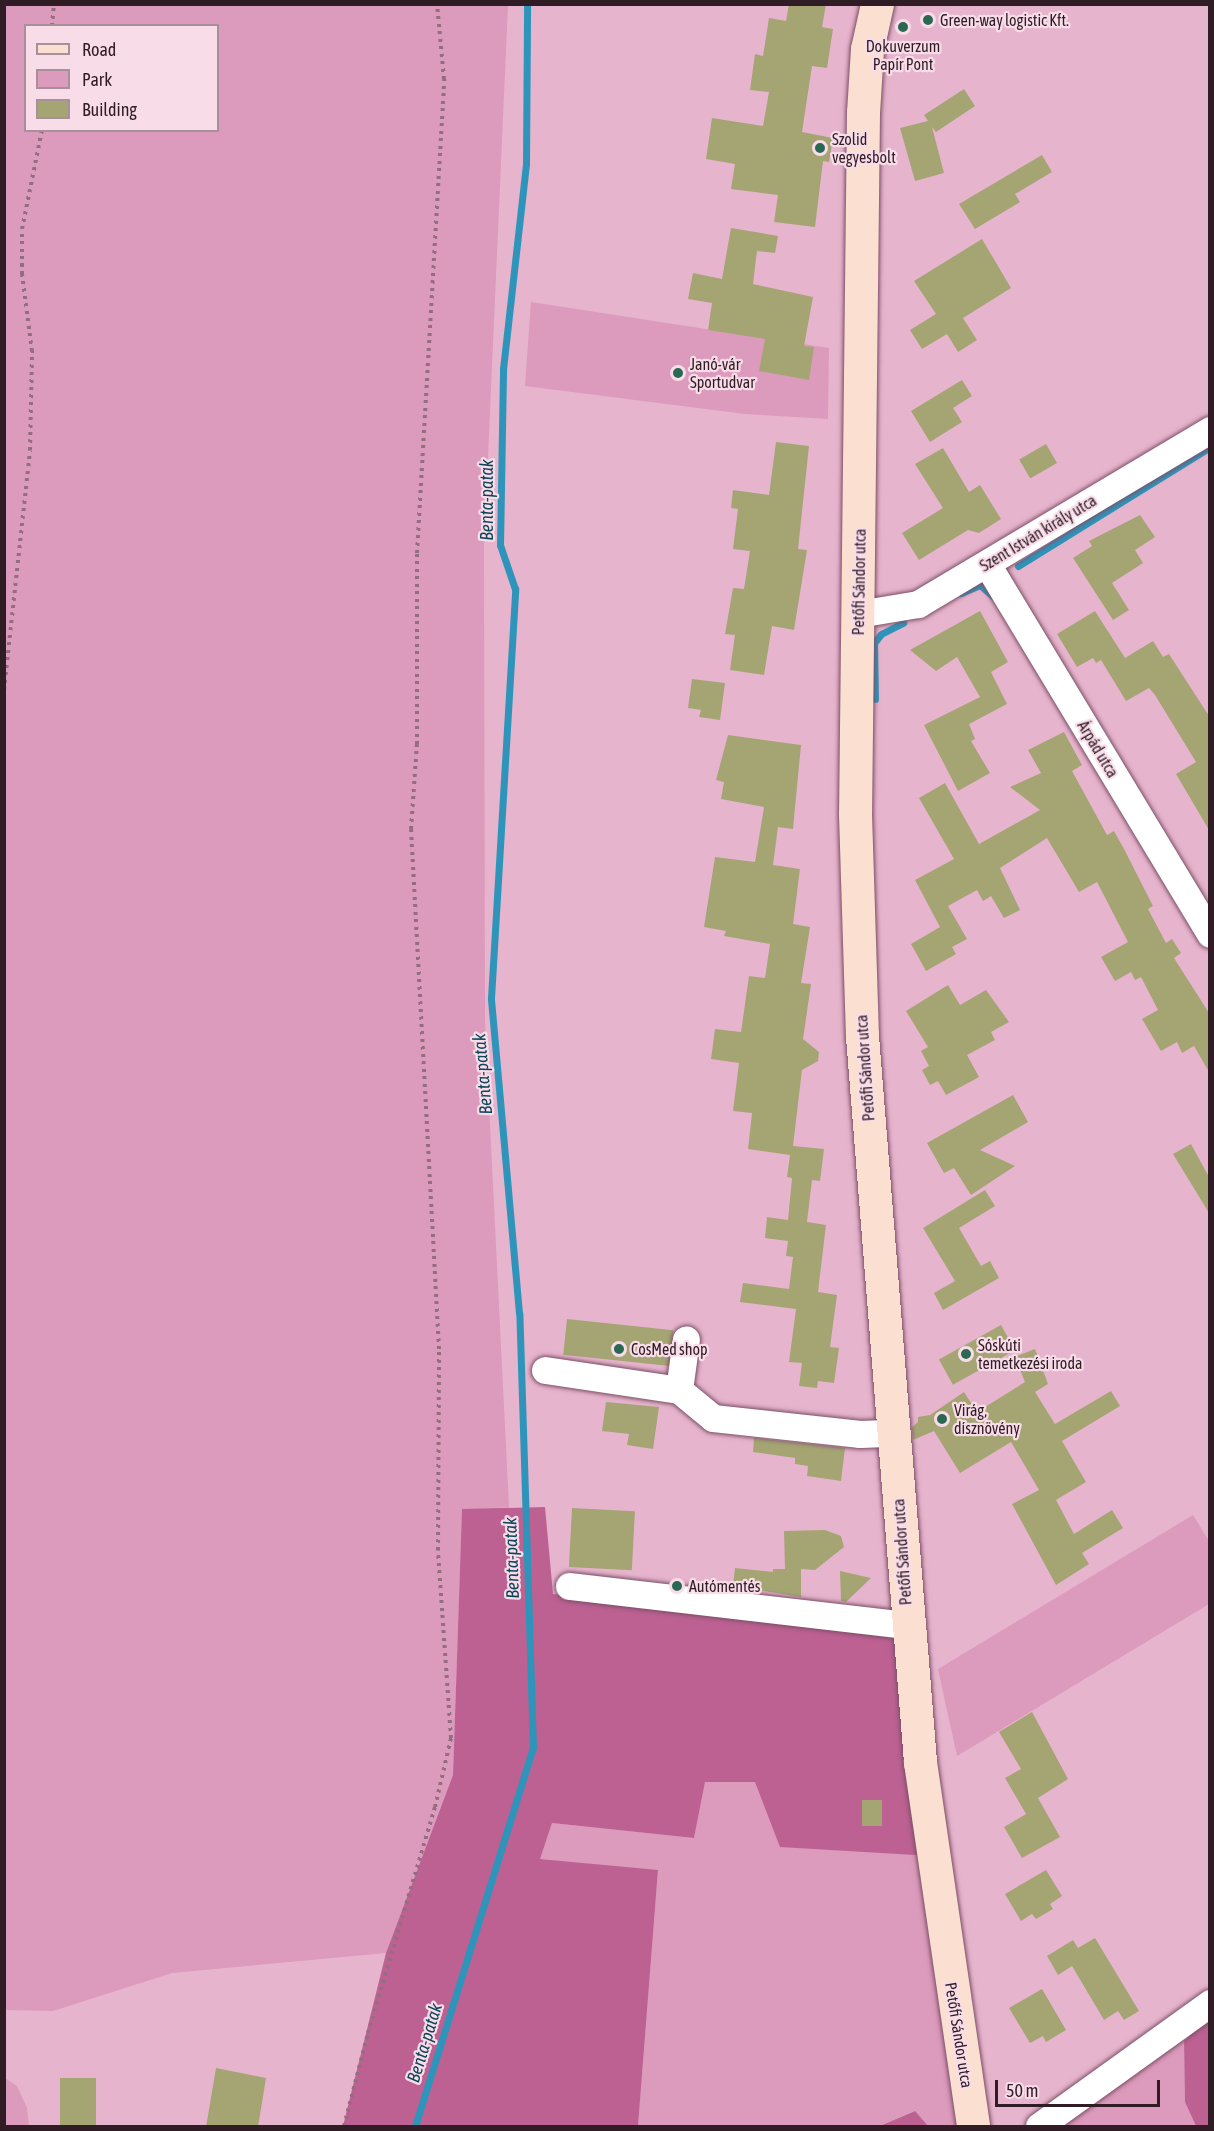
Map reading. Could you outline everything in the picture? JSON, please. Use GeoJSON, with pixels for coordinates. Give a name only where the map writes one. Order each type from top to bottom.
{"type":"FeatureCollection","features":[{"type":"Feature","properties":{"kind":"main road","name":"Petőfi Sándor utca"},"geometry":{"type":"LineString","coordinates":[[877,4],[867,49],[863,112],[855,814],[860,970],[893,1433],[921,1773],[973,2127]]}},
{"type":"Feature","properties":{"kind":"street","name":"Szent István király utca"},"geometry":{"type":"LineString","coordinates":[[858,614],[910,608],[1209,430]]}},
{"type":"Feature","properties":{"kind":"street","name":"Árpád utca"},"geometry":{"type":"LineString","coordinates":[[987,564],[1209,934]]}},
{"type":"Feature","properties":{"kind":"street"},"geometry":{"type":"LineString","coordinates":[[679,1390],[686,1339]]}},
{"type":"Feature","properties":{"kind":"street"},"geometry":{"type":"LineString","coordinates":[[545,1370],[679,1390],[713,1418],[860,1434],[893,1433]]}},
{"type":"Feature","properties":{"kind":"street"},"geometry":{"type":"LineString","coordinates":[[569,1586],[908,1625]]}},
{"type":"Feature","properties":{"kind":"street"},"geometry":{"type":"LineString","coordinates":[[1039,2127],[1209,2003]]}},
{"type":"Feature","properties":{"kind":"path"},"geometry":{"type":"LineString","coordinates":[[52,24],[54,4]]}},
{"type":"Feature","properties":{"kind":"path"},"geometry":{"type":"LineString","coordinates":[[344,2127],[368,2033],[435,1807],[451,1738],[438,1550],[439,1349],[411,829],[417,744],[417,553],[444,79],[437,4]]}},
{"type":"Feature","properties":{"kind":"path"},"geometry":{"type":"LineString","coordinates":[[4,690],[30,450],[32,351],[22,274],[22,229],[42,132]]}},
{"type":"Feature","properties":{"kind":"green space"},"geometry":{"type":"Polygon","coordinates":[[[4,5],[508,5],[484,547],[485,1024],[509,1507],[462,1510],[453,1775],[386,1953],[172,1973],[53,2011],[4,2010],[4,5]]]}},
{"type":"Feature","properties":{"kind":"green space","name":"Janó-vár Sportudvar"},"geometry":{"type":"Polygon","coordinates":[[[531,302],[829,348],[828,419],[745,414],[525,386],[531,302]]]}},
{"type":"Feature","properties":{"kind":"green space"},"geometry":{"type":"Polygon","coordinates":[[[1193,1515],[1209,1541],[1209,1604],[957,1756],[938,1669],[1193,1515]]]}},
{"type":"Feature","properties":{"kind":"green space"},"geometry":{"type":"Polygon","coordinates":[[[705,1782],[755,1782],[932,1856],[973,2126],[928,2126],[914,2111],[880,2126],[638,2126],[658,1871],[540,1859],[552,1823],[694,1838],[705,1782]]]}},
{"type":"Feature","properties":{"kind":"green space"},"geometry":{"type":"Polygon","coordinates":[[[1184,2041],[1185,2102],[1196,2126],[1031,2126],[1167,2043],[1184,2041]]]}},
{"type":"Feature","properties":{"kind":"green space"},"geometry":{"type":"Polygon","coordinates":[[[5,2078],[17,2086],[27,2108],[29,2126],[5,2126],[5,2078]]]}},
{"type":"Feature","properties":{"kind":"shaded area"},"geometry":{"type":"Polygon","coordinates":[[[545,1507],[553,1594],[909,1635],[932,1856],[780,1847],[755,1782],[705,1782],[694,1838],[552,1823],[540,1859],[658,1870],[638,2126],[343,2126],[386,1953],[453,1775],[462,1509],[545,1507]]]}},
{"type":"Feature","properties":{"kind":"shaded area"},"geometry":{"type":"Polygon","coordinates":[[[1209,2018],[1209,2126],[1196,2126],[1185,2102],[1184,2041],[1209,2018]]]}},
{"type":"Feature","properties":{"kind":"shaded area"},"geometry":{"type":"Polygon","coordinates":[[[915,2111],[928,2126],[880,2126],[915,2111]]]}},
{"type":"Feature","properties":{"kind":"building"},"geometry":{"type":"Polygon","coordinates":[[[789,4],[826,4],[822,27],[833,29],[827,68],[812,66],[802,132],[833,138],[829,162],[823,161],[815,227],[774,222],[778,195],[731,189],[735,164],[706,159],[712,118],[763,126],[769,92],[750,90],[755,54],[763,56],[769,18],[786,21],[789,4]]]}},
{"type":"Feature","properties":{"kind":"building"},"geometry":{"type":"Polygon","coordinates":[[[964,89],[975,106],[936,132],[932,127],[944,173],[915,181],[900,128],[928,121],[924,115],[964,89]]]}},
{"type":"Feature","properties":{"kind":"building"},"geometry":{"type":"Polygon","coordinates":[[[1042,155],[1052,172],[1015,194],[1020,202],[975,229],[959,204],[1042,155]]]}},
{"type":"Feature","properties":{"kind":"building"},"geometry":{"type":"Polygon","coordinates":[[[731,228],[778,236],[775,253],[757,251],[753,284],[813,297],[804,346],[814,347],[809,380],[759,371],[765,339],[708,330],[712,303],[688,299],[693,273],[722,279],[731,228]]]}},
{"type":"Feature","properties":{"kind":"building"},"geometry":{"type":"Polygon","coordinates":[[[982,239],[1011,288],[963,318],[977,340],[958,352],[947,334],[922,349],[910,330],[936,314],[914,281],[982,239]]]}},
{"type":"Feature","properties":{"kind":"building"},"geometry":{"type":"Polygon","coordinates":[[[962,380],[972,396],[953,408],[962,422],[930,442],[911,411],[962,380]]]}},
{"type":"Feature","properties":{"kind":"building"},"geometry":{"type":"Polygon","coordinates":[[[776,442],[809,446],[798,549],[807,550],[794,630],[772,626],[764,675],[730,670],[735,635],[725,634],[733,588],[744,589],[750,551],[733,549],[738,509],[731,508],[733,490],[769,495],[776,442]]]}},
{"type":"Feature","properties":{"kind":"building"},"geometry":{"type":"Polygon","coordinates":[[[1046,444],[1057,463],[1030,479],[1019,460],[1046,444]]]}},
{"type":"Feature","properties":{"kind":"building"},"geometry":{"type":"Polygon","coordinates":[[[943,448],[969,492],[980,485],[1001,519],[979,533],[968,530],[919,560],[902,533],[943,508],[915,464],[943,448]]]}},
{"type":"Feature","properties":{"kind":"building"},"geometry":{"type":"Polygon","coordinates":[[[1140,515],[1155,537],[1135,550],[1143,563],[1112,583],[1129,610],[1113,620],[1073,558],[1092,546],[1089,541],[1140,515]]]}},
{"type":"Feature","properties":{"kind":"building"},"geometry":{"type":"Polygon","coordinates":[[[980,611],[1008,662],[991,672],[1007,704],[969,724],[975,739],[971,741],[990,773],[958,791],[924,725],[980,697],[957,657],[936,671],[910,650],[980,611]]]}},
{"type":"Feature","properties":{"kind":"building"},"geometry":{"type":"Polygon","coordinates":[[[1095,611],[1125,658],[1153,641],[1163,657],[1169,654],[1209,716],[1209,830],[1176,774],[1196,762],[1155,695],[1149,688],[1126,701],[1101,660],[1096,663],[1093,658],[1077,667],[1057,634],[1095,611]]]}},
{"type":"Feature","properties":{"kind":"building"},"geometry":{"type":"Polygon","coordinates":[[[692,679],[725,683],[720,720],[699,717],[701,710],[688,708],[692,679]]]}},
{"type":"Feature","properties":{"kind":"building"},"geometry":{"type":"Polygon","coordinates":[[[1064,732],[1082,765],[1072,771],[1107,835],[1114,831],[1153,906],[1148,909],[1166,943],[1172,939],[1181,953],[1174,958],[1209,1013],[1209,1072],[1194,1046],[1182,1053],[1177,1042],[1161,1051],[1142,1019],[1158,1010],[1141,977],[1135,980],[1131,972],[1115,981],[1101,957],[1128,942],[1097,882],[1079,892],[1047,838],[1000,868],[1020,910],[1004,918],[991,896],[983,901],[977,890],[948,906],[967,939],[952,947],[956,954],[926,971],[911,944],[940,927],[915,880],[954,859],[919,798],[945,783],[979,844],[1040,810],[1010,787],[1041,773],[1028,750],[1064,732]]]}},
{"type":"Feature","properties":{"kind":"building"},"geometry":{"type":"Polygon","coordinates":[[[728,735],[801,745],[793,829],[778,827],[773,865],[800,869],[793,924],[810,927],[801,983],[811,984],[803,1039],[819,1052],[818,1061],[802,1070],[793,1146],[824,1149],[820,1181],[812,1180],[807,1222],[826,1225],[818,1292],[837,1295],[830,1347],[839,1348],[834,1383],[818,1381],[817,1388],[799,1386],[802,1363],[789,1362],[796,1309],[740,1302],[743,1283],[789,1289],[793,1257],[786,1256],[788,1241],[765,1238],[767,1217],[788,1220],[792,1178],[787,1177],[790,1155],[748,1149],[752,1113],[733,1111],[739,1063],[711,1059],[715,1029],[741,1032],[749,976],[765,978],[770,944],[724,936],[726,931],[704,927],[715,857],[755,862],[764,807],[721,799],[724,782],[716,780],[728,735]]]}},
{"type":"Feature","properties":{"kind":"building"},"geometry":{"type":"Polygon","coordinates":[[[948,985],[960,1005],[986,990],[1009,1022],[991,1032],[995,1040],[967,1055],[979,1077],[946,1095],[938,1081],[930,1085],[922,1070],[929,1066],[921,1051],[928,1047],[906,1011],[948,985]]]}},
{"type":"Feature","properties":{"kind":"building"},"geometry":{"type":"Polygon","coordinates":[[[1013,1095],[1028,1122],[980,1150],[1015,1166],[971,1195],[954,1168],[944,1173],[927,1143],[1013,1095]]]}},
{"type":"Feature","properties":{"kind":"building"},"geometry":{"type":"Polygon","coordinates":[[[1191,1144],[1209,1177],[1209,1213],[1173,1154],[1191,1144]]]}},
{"type":"Feature","properties":{"kind":"building"},"geometry":{"type":"Polygon","coordinates":[[[985,1190],[995,1206],[959,1228],[981,1266],[990,1261],[999,1278],[943,1310],[934,1293],[955,1281],[923,1228],[985,1190]]]}},
{"type":"Feature","properties":{"kind":"building"},"geometry":{"type":"Polygon","coordinates":[[[567,1319],[673,1330],[670,1366],[563,1355],[567,1319]]]}},
{"type":"Feature","properties":{"kind":"building"},"geometry":{"type":"Polygon","coordinates":[[[1001,1325],[1015,1350],[953,1385],[939,1359],[1001,1325]]]}},
{"type":"Feature","properties":{"kind":"building"},"geometry":{"type":"Polygon","coordinates":[[[1035,1349],[1048,1384],[1035,1392],[1055,1424],[1111,1391],[1120,1406],[1062,1441],[1086,1482],[1056,1500],[1074,1534],[1112,1510],[1123,1528],[1082,1553],[1089,1564],[1056,1585],[1012,1504],[1039,1490],[1011,1442],[960,1473],[934,1431],[913,1440],[912,1427],[918,1422],[918,1417],[930,1415],[964,1392],[977,1412],[1025,1382],[1015,1357],[1035,1349]]]}},
{"type":"Feature","properties":{"kind":"building"},"geometry":{"type":"Polygon","coordinates":[[[606,1402],[659,1407],[653,1449],[627,1445],[629,1434],[602,1431],[606,1402]]]}},
{"type":"Feature","properties":{"kind":"building"},"geometry":{"type":"Polygon","coordinates":[[[754,1438],[845,1448],[841,1481],[807,1476],[808,1466],[795,1464],[795,1458],[753,1452],[754,1438]]]}},
{"type":"Feature","properties":{"kind":"building"},"geometry":{"type":"Polygon","coordinates":[[[572,1508],[635,1511],[632,1570],[569,1567],[572,1508]]]}},
{"type":"Feature","properties":{"kind":"building"},"geometry":{"type":"Polygon","coordinates":[[[825,1530],[841,1536],[844,1547],[815,1570],[801,1569],[801,1597],[733,1586],[735,1568],[773,1572],[773,1569],[785,1569],[784,1531],[825,1530]]]}},
{"type":"Feature","properties":{"kind":"building"},"geometry":{"type":"Polygon","coordinates":[[[840,1571],[871,1578],[846,1602],[841,1601],[840,1571]]]}},
{"type":"Feature","properties":{"kind":"building"},"geometry":{"type":"Polygon","coordinates":[[[1032,1712],[1068,1779],[1038,1798],[1060,1837],[1022,1858],[1004,1827],[1026,1814],[1005,1778],[1021,1769],[999,1732],[1032,1712]]]}},
{"type":"Feature","properties":{"kind":"building"},"geometry":{"type":"Polygon","coordinates":[[[862,1800],[882,1800],[882,1826],[862,1826],[862,1800]]]}},
{"type":"Feature","properties":{"kind":"building"},"geometry":{"type":"Polygon","coordinates":[[[1046,1870],[1062,1896],[1050,1904],[1053,1909],[1036,1919],[1032,1914],[1021,1921],[1005,1894],[1046,1870]]]}},
{"type":"Feature","properties":{"kind":"building"},"geometry":{"type":"Polygon","coordinates":[[[1095,1938],[1139,2011],[1124,2020],[1118,2011],[1104,2020],[1072,1966],[1058,1975],[1047,1956],[1073,1940],[1078,1948],[1095,1938]]]}},
{"type":"Feature","properties":{"kind":"building"},"geometry":{"type":"Polygon","coordinates":[[[1042,1989],[1066,2030],[1046,2042],[1043,2036],[1030,2043],[1009,2008],[1042,1989]]]}},
{"type":"Feature","properties":{"kind":"building"},"geometry":{"type":"Polygon","coordinates":[[[216,2068],[266,2078],[258,2127],[206,2127],[216,2068]]]}},
{"type":"Feature","properties":{"kind":"building"},"geometry":{"type":"Polygon","coordinates":[[[60,2078],[96,2078],[96,2126],[60,2126],[60,2078]]]}},
{"type":"Feature","properties":{"kind":"waterway","name":"Benta-patak"},"geometry":{"type":"LineString","coordinates":[[415,2126],[533,1748],[519,1313],[491,998],[515,589],[500,545],[503,369],[526,164],[527,4]]}},
{"type":"Feature","properties":{"kind":"waterway"},"geometry":{"type":"LineString","coordinates":[[1018,566],[1210,447]]}},
{"type":"Feature","properties":{"kind":"waterway"},"geometry":{"type":"LineString","coordinates":[[961,593],[980,585],[994,597]]}},
{"type":"Feature","properties":{"kind":"waterway"},"geometry":{"type":"LineString","coordinates":[[875,699],[874,643],[881,634],[903,623]]}},
{"type":"Feature","properties":{"kind":"place","name":"Green-way logistic Kft."},"geometry":{"type":"Point","coordinates":[928,20]}},
{"type":"Feature","properties":{"kind":"place","name":"Dokuverzum Papír Pont"},"geometry":{"type":"Point","coordinates":[903,27]}},
{"type":"Feature","properties":{"kind":"place","name":"Szolid vegyesbolt"},"geometry":{"type":"Point","coordinates":[820,148]}},
{"type":"Feature","properties":{"kind":"place","name":"Janó-vár Sportudvar"},"geometry":{"type":"Point","coordinates":[678,373]}},
{"type":"Feature","properties":{"kind":"place","name":"CosMed shop"},"geometry":{"type":"Point","coordinates":[619,1349]}},
{"type":"Feature","properties":{"kind":"place","name":"Sóskúti temetkezési iroda"},"geometry":{"type":"Point","coordinates":[966,1354]}},
{"type":"Feature","properties":{"kind":"place","name":"Virág, dísznövény"},"geometry":{"type":"Point","coordinates":[942,1419]}},
{"type":"Feature","properties":{"kind":"place","name":"Autómentés"},"geometry":{"type":"Point","coordinates":[677,1586]}}]}
